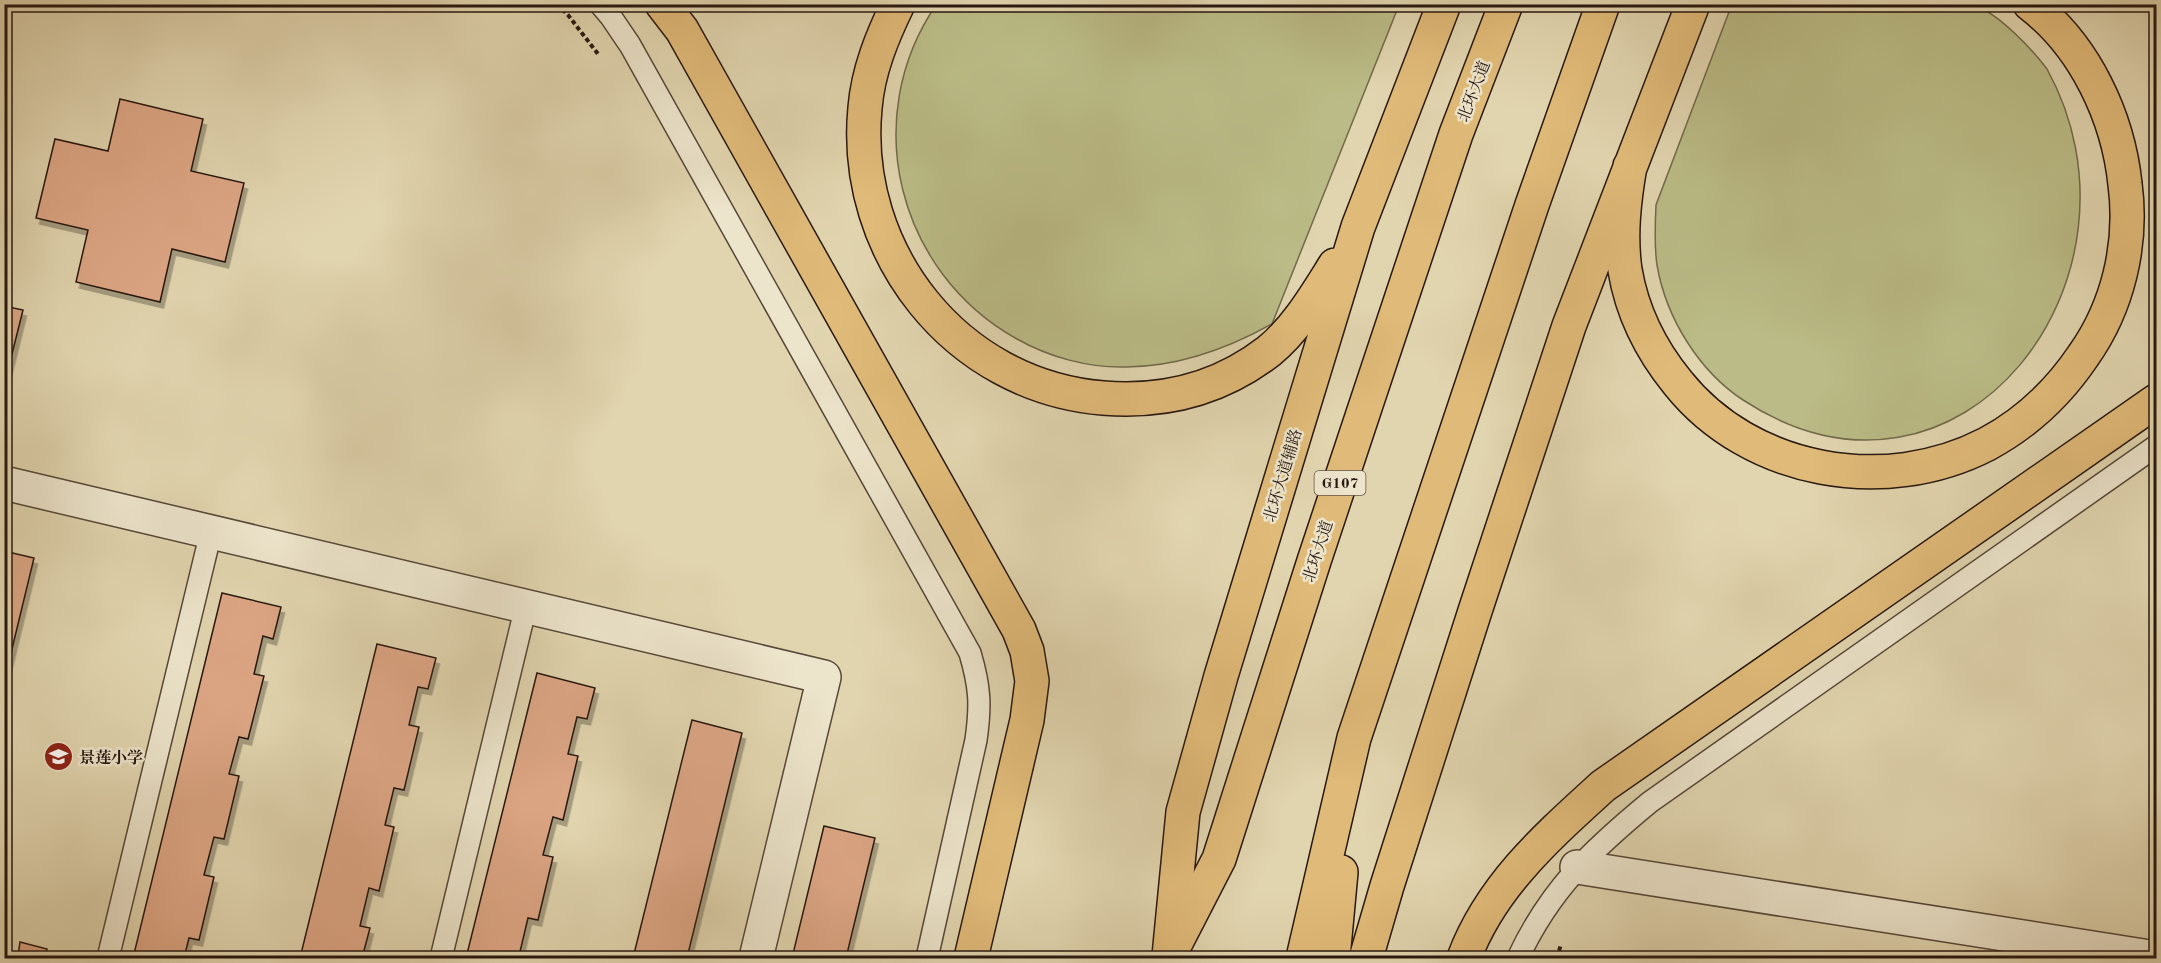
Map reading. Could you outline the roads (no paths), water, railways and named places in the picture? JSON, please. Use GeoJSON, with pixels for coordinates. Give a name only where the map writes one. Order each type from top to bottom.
{"type":"FeatureCollection","features":[{"type":"Feature","properties":{"kind":"main road"},"geometry":{"type":"LineString","coordinates":[[662,4],[682,30],[700,61],[1019,630],[1027,651],[1032,681],[1027,720],[971,958]]}},
{"type":"Feature","properties":{"kind":"main road"},"geometry":{"type":"LineString","coordinates":[[898,4],[880,44],[865,107],[864,153],[875,216],[889,250],[907,282],[929,311],[955,337],[985,358],[1017,376],[1060,391],[1087,397],[1124,400],[1160,398],[1199,389],[1236,371],[1269,350],[1295,324],[1320,290],[1358,227]]}},
{"type":"Feature","properties":{"kind":"main road","name":"北环大道辅路"},"geometry":{"type":"LineString","coordinates":[[1168,958],[1183,812],[1221,676],[1358,227],[1444,4]]}},
{"type":"Feature","properties":{"kind":"main road","name":"北环大道"},"geometry":{"type":"LineString","coordinates":[[1168,958],[1219,859],[1314,561],[1456,134],[1506,4]]}},
{"type":"Feature","properties":{"kind":"main road"},"geometry":{"type":"LineString","coordinates":[[1303,958],[1354,738],[1532,205],[1603,4]]}},
{"type":"Feature","properties":{"kind":"main road"},"geometry":{"type":"LineString","coordinates":[[1366,958],[1467,633],[1569,326],[1693,4]]}},
{"type":"Feature","properties":{"kind":"main road"},"geometry":{"type":"LineString","coordinates":[[1630,166],[1624,201],[1622,237],[1625,272],[1634,306],[1647,339],[1666,369],[1688,396],[1714,420],[1743,439],[1776,455],[1846,471],[1881,472],[1917,467],[1952,458],[1985,444],[2016,426],[2044,403],[2064,382],[2092,344],[2109,310],[2121,274],[2127,237],[2127,200],[2123,164],[2114,128],[2101,95],[2083,63],[2061,34],[2030,4]]}},
{"type":"Feature","properties":{"kind":"main road"},"geometry":{"type":"LineString","coordinates":[[1464,958],[1470,941],[1498,894],[1525,859],[1603,786],[2157,401]]}},
{"type":"Feature","properties":{"kind":"main road"},"geometry":{"type":"LineString","coordinates":[[1333,958],[1354,738]]}},
{"type":"Feature","properties":{"kind":"street"},"geometry":{"type":"LineString","coordinates":[[4,483],[824,677],[756,958]]}},
{"type":"Feature","properties":{"kind":"street"},"geometry":{"type":"LineString","coordinates":[[1577,867],[2157,958]]}},
{"type":"Feature","properties":{"kind":"lane"},"geometry":{"type":"LineString","coordinates":[[600,4],[630,45],[970,653],[978,682],[981,709],[927,958]]}},
{"type":"Feature","properties":{"kind":"lane"},"geometry":{"type":"LineString","coordinates":[[1518,958],[1549,904],[1577,867],[1650,802],[2157,446]]}},
{"type":"Feature","properties":{"kind":"lane"},"geometry":{"type":"LineString","coordinates":[[108,958],[211,532]]}},
{"type":"Feature","properties":{"kind":"lane"},"geometry":{"type":"LineString","coordinates":[[441,958],[526,606]]}},
{"type":"Feature","properties":{"kind":"place","name":"景莲小学"},"geometry":{"type":"Point","coordinates":[58,757]}}]}
